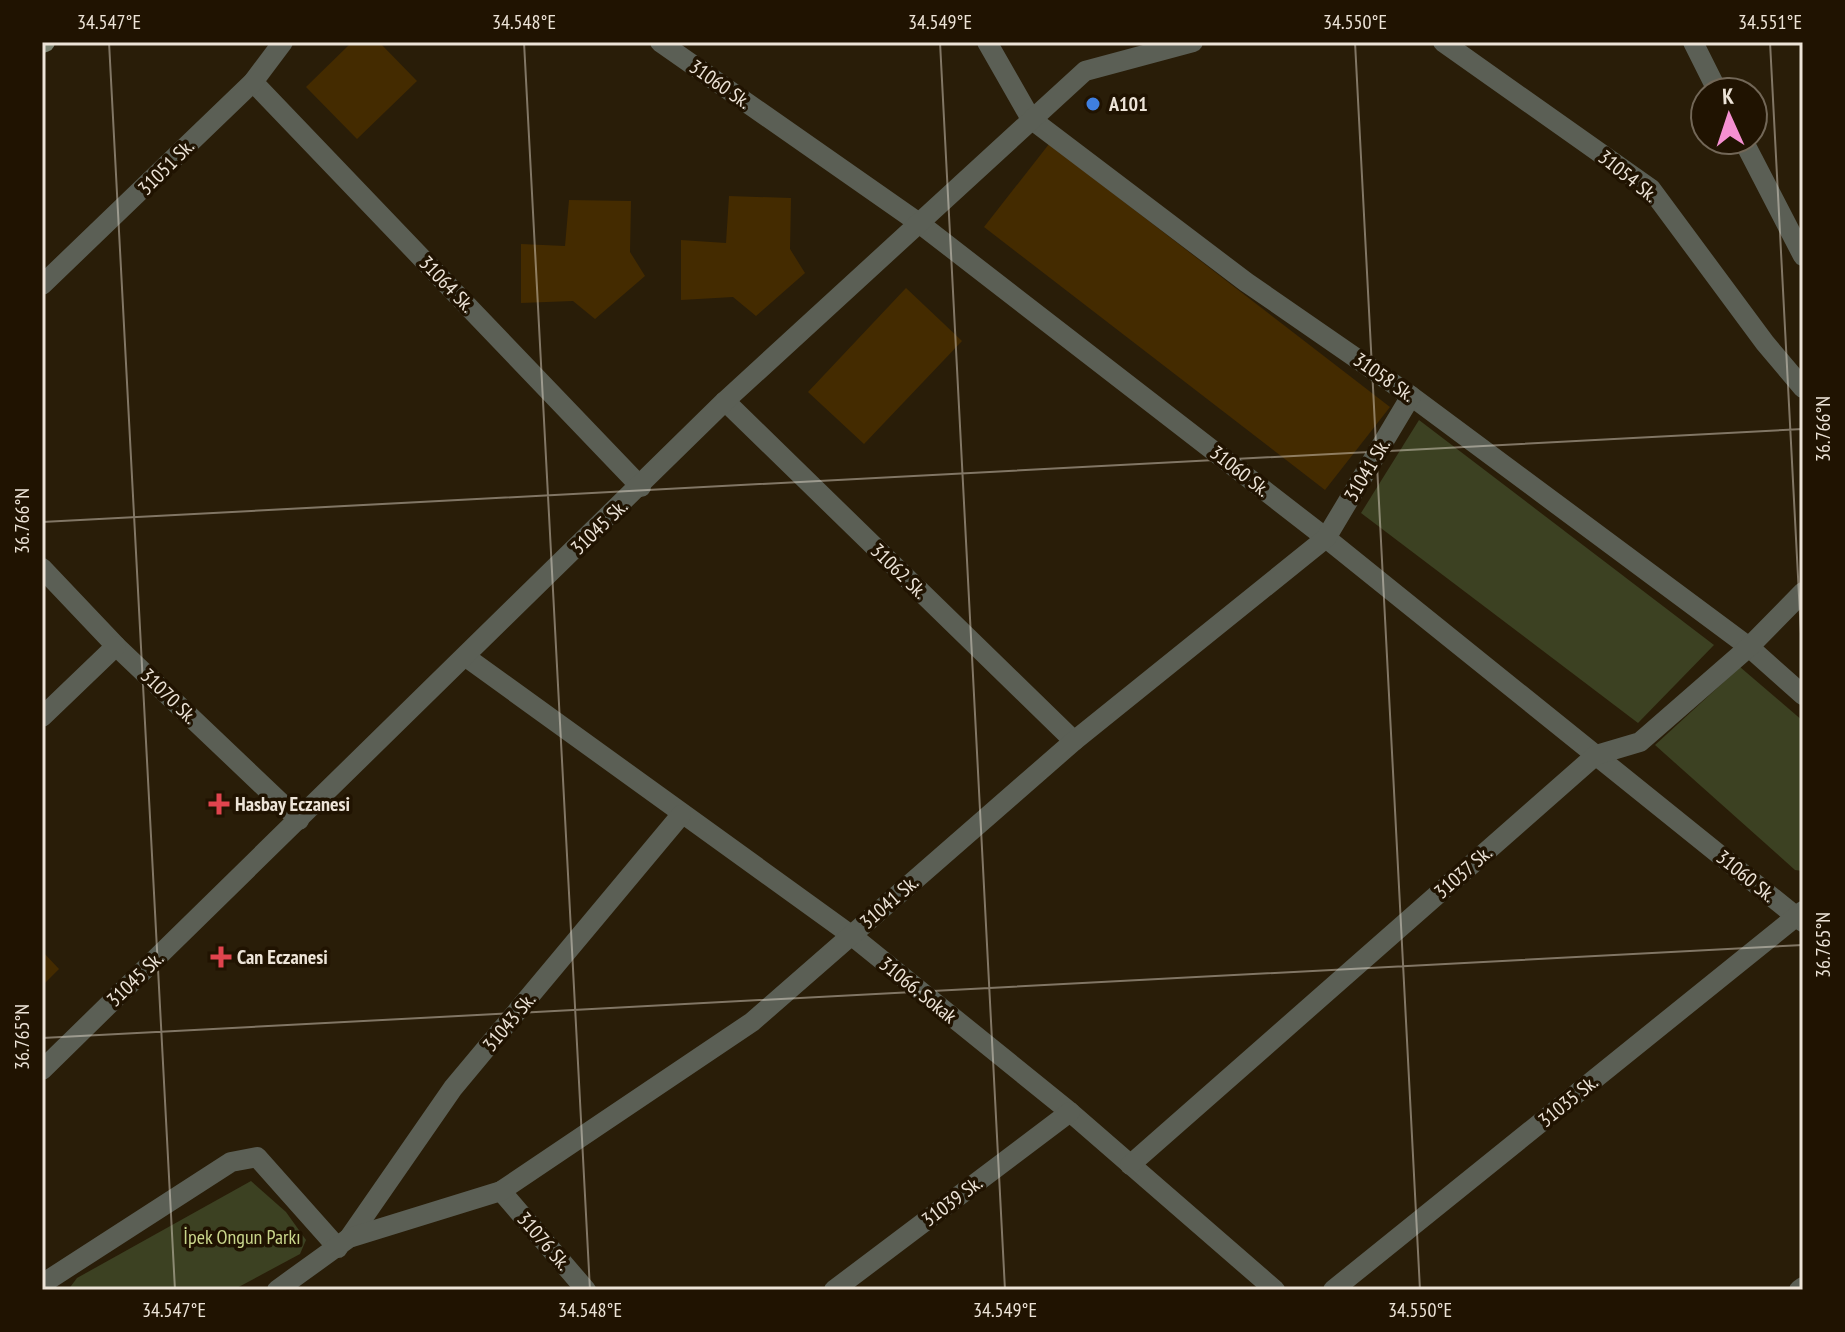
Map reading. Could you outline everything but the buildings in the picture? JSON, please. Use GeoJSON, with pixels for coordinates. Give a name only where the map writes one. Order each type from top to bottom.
{"type":"FeatureCollection","features":[{"type":"Feature","properties":{"kind":"street","name":"31051 Sk."},"geometry":{"type":"LineString","coordinates":[[42,285],[253,82],[283,42]]}},
{"type":"Feature","properties":{"kind":"street","name":"31060 Sk."},"geometry":{"type":"LineString","coordinates":[[660,42],[919,223],[1326,538],[1801,917]]}},
{"type":"Feature","properties":{"kind":"street","name":"31058 Sk."},"geometry":{"type":"LineString","coordinates":[[987,42],[1031,119],[1246,282],[1411,396],[1749,647],[1803,695]]}},
{"type":"Feature","properties":{"kind":"street","name":"31045 Sk."},"geometry":{"type":"LineString","coordinates":[[42,1070],[641,487],[725,401],[1031,119],[1085,71],[1193,42]]}},
{"type":"Feature","properties":{"kind":"street","name":"31054 Sk."},"geometry":{"type":"LineString","coordinates":[[1443,42],[1651,189],[1765,343],[1803,388]]}},
{"type":"Feature","properties":{"kind":"street"},"geometry":{"type":"LineString","coordinates":[[1693,42],[1710,76]]}},
{"type":"Feature","properties":{"kind":"street","name":"31064 Sk."},"geometry":{"type":"LineString","coordinates":[[253,82],[641,487]]}},
{"type":"Feature","properties":{"kind":"street"},"geometry":{"type":"LineString","coordinates":[[1751,156],[1803,256]]}},
{"type":"Feature","properties":{"kind":"street","name":"31041 Sk."},"geometry":{"type":"LineString","coordinates":[[277,1290],[344,1243],[501,1191],[752,1022],[1074,741],[1326,538],[1411,396]]}},
{"type":"Feature","properties":{"kind":"street","name":"31062 Sk."},"geometry":{"type":"LineString","coordinates":[[725,401],[1074,741]]}},
{"type":"Feature","properties":{"kind":"street","name":"31070 Sk."},"geometry":{"type":"LineString","coordinates":[[42,568],[116,646],[299,820]]}},
{"type":"Feature","properties":{"kind":"street","name":"31037 Sk."},"geometry":{"type":"LineString","coordinates":[[1130,1165],[1596,755],[1640,742],[1749,647],[1803,592]]}},
{"type":"Feature","properties":{"kind":"street"},"geometry":{"type":"LineString","coordinates":[[42,717],[116,646]]}},
{"type":"Feature","properties":{"kind":"street","name":"31066. Sokak"},"geometry":{"type":"LineString","coordinates":[[466,657],[851,935],[1070,1112],[1275,1290]]}},
{"type":"Feature","properties":{"kind":"street","name":"31043 Sk."},"geometry":{"type":"LineString","coordinates":[[344,1243],[453,1088],[681,815]]}},
{"type":"Feature","properties":{"kind":"street","name":"31035 Sk."},"geometry":{"type":"LineString","coordinates":[[1333,1290],[1801,917]]}},
{"type":"Feature","properties":{"kind":"street","name":"31039 Sk."},"geometry":{"type":"LineString","coordinates":[[834,1290],[1070,1112]]}},
{"type":"Feature","properties":{"kind":"street"},"geometry":{"type":"LineString","coordinates":[[42,1284],[231,1162],[257,1157],[344,1243]]}},
{"type":"Feature","properties":{"kind":"street","name":"31076 Sk."},"geometry":{"type":"LineString","coordinates":[[501,1191],[586,1290]]}},
{"type":"Feature","properties":{"kind":"green space"},"geometry":{"type":"Polygon","coordinates":[[[1419,420],[1714,645],[1638,723],[1361,513],[1419,420]]]}},
{"type":"Feature","properties":{"kind":"green space"},"geometry":{"type":"Polygon","coordinates":[[[1740,667],[1803,721],[1803,871],[1795,870],[1655,745],[1740,667]]]}},
{"type":"Feature","properties":{"kind":"green space","name":"İpek Ongun Parkı"},"geometry":{"type":"Polygon","coordinates":[[[251,1181],[286,1212],[306,1240],[300,1254],[233,1290],[68,1290],[77,1278],[251,1181]]]}},
{"type":"Feature","properties":{"kind":"place","name":"A101"},"geometry":{"type":"Point","coordinates":[1093,104]}},
{"type":"Feature","properties":{"kind":"place","name":"Hasbay Eczanesi"},"geometry":{"type":"Point","coordinates":[219,804]}},
{"type":"Feature","properties":{"kind":"place","name":"Can Eczanesi"},"geometry":{"type":"Point","coordinates":[221,957]}}]}
